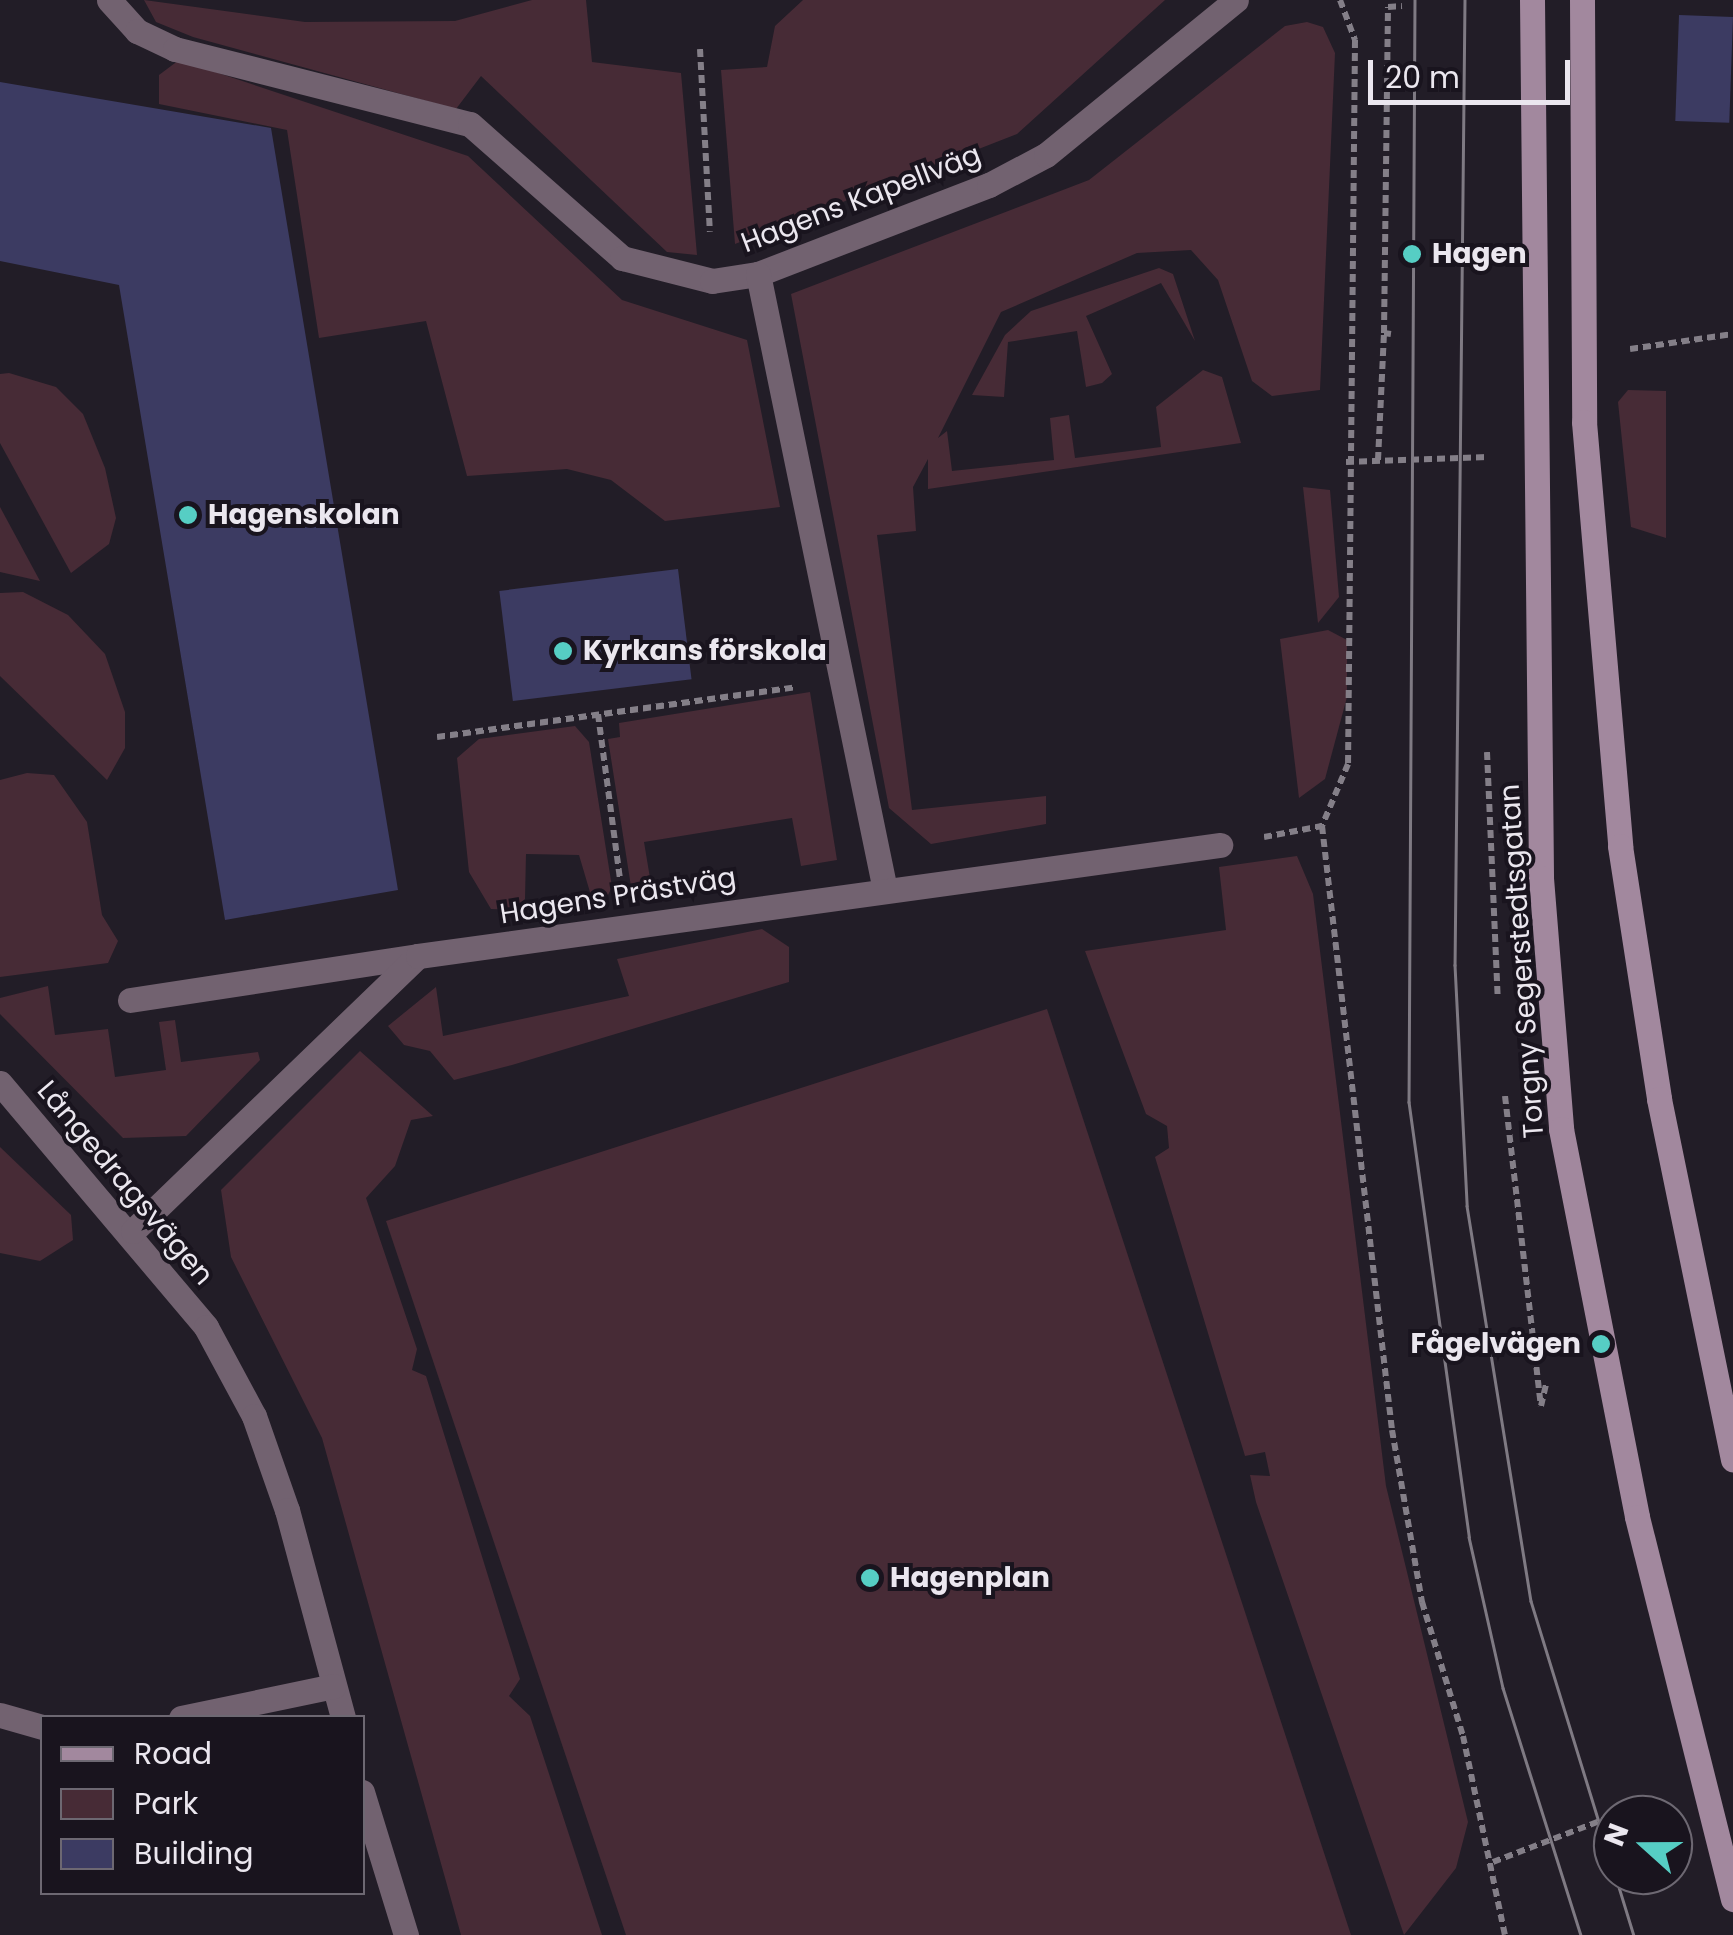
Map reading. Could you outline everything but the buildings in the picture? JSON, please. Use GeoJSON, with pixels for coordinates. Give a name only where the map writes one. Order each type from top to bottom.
{"type":"FeatureCollection","features":[{"type":"Feature","properties":{"kind":"street","name":"Hagens Kapellväg"},"geometry":{"type":"LineString","coordinates":[[109,0],[137,31],[175,49],[470,124],[622,258],[712,281],[758,274],[1046,154],[1236,0]]}},
{"type":"Feature","properties":{"kind":"street","name":"Torgny Segerstedtsgatan"},"geometry":{"type":"LineString","coordinates":[[1532,0],[1541,878],[1561,1130],[1637,1517],[1733,1900]]}},
{"type":"Feature","properties":{"kind":"street"},"geometry":{"type":"LineString","coordinates":[[1582,0],[1583,352],[1620,846],[1659,1099],[1733,1459]]}},
{"type":"Feature","properties":{"kind":"street"},"geometry":{"type":"LineString","coordinates":[[758,274],[884,885]]}},
{"type":"Feature","properties":{"kind":"street","name":"Hagens Prästväg"},"geometry":{"type":"LineString","coordinates":[[130,1000],[884,885],[1220,845]]}},
{"type":"Feature","properties":{"kind":"street"},"geometry":{"type":"LineString","coordinates":[[133,1231],[418,956]]}},
{"type":"Feature","properties":{"kind":"street","name":"Långedragsvägen"},"geometry":{"type":"LineString","coordinates":[[0,1083],[133,1231],[206,1327],[254,1416],[341,1715]]}},
{"type":"Feature","properties":{"kind":"street"},"geometry":{"type":"LineString","coordinates":[[195,1715],[334,1686]]}},
{"type":"Feature","properties":{"kind":"street"},"geometry":{"type":"LineString","coordinates":[[0,1715],[40,1725]]}},
{"type":"Feature","properties":{"kind":"street"},"geometry":{"type":"LineString","coordinates":[[365,1802],[406,1935]]}},
{"type":"Feature","properties":{"kind":"path"},"geometry":{"type":"LineString","coordinates":[[1340,0],[1356,40],[1346,462],[1348,764],[1322,826],[1392,1430],[1422,1602],[1494,1862],[1505,1935]]}},
{"type":"Feature","properties":{"kind":"path"},"geometry":{"type":"LineString","coordinates":[[1378,460],[1387,333],[1388,7],[1402,6]]}},
{"type":"Feature","properties":{"kind":"path"},"geometry":{"type":"LineString","coordinates":[[700,49],[712,281]]}},
{"type":"Feature","properties":{"kind":"path"},"geometry":{"type":"LineString","coordinates":[[1583,352],[1733,334]]}},
{"type":"Feature","properties":{"kind":"path"},"geometry":{"type":"LineString","coordinates":[[1346,462],[1492,458],[1493,438]]}},
{"type":"Feature","properties":{"kind":"path"},"geometry":{"type":"LineString","coordinates":[[438,737],[842,681]]}},
{"type":"Feature","properties":{"kind":"path"},"geometry":{"type":"LineString","coordinates":[[598,714],[626,925]]}},
{"type":"Feature","properties":{"kind":"path"},"geometry":{"type":"LineString","coordinates":[[1220,845],[1322,826]]}},
{"type":"Feature","properties":{"kind":"path"},"geometry":{"type":"LineString","coordinates":[[1494,1862],[1593,1824]]}},
{"type":"Feature","properties":{"kind":"green space"},"geometry":{"type":"Polygon","coordinates":[[[144,0],[305,22],[455,21],[532,0],[586,0],[592,62],[681,73],[697,255],[667,252],[481,76],[456,109],[193,37],[156,22],[144,0]]]}},
{"type":"Feature","properties":{"kind":"green space"},"geometry":{"type":"Polygon","coordinates":[[[803,0],[1165,0],[1017,134],[735,244],[721,70],[767,67],[775,26],[803,0]]]}},
{"type":"Feature","properties":{"kind":"green space"},"geometry":{"type":"Polygon","coordinates":[[[1307,22],[1323,27],[1335,53],[1320,390],[1272,396],[1252,381],[1218,280],[1191,250],[1137,253],[1001,312],[938,438],[947,431],[952,471],[1054,460],[1050,418],[1069,415],[1075,458],[1161,447],[1156,407],[1203,370],[1222,377],[1241,443],[928,489],[928,459],[913,487],[916,531],[877,535],[912,810],[1046,796],[1046,824],[931,844],[889,808],[791,294],[1089,180],[1285,26],[1307,22]]]}},
{"type":"Feature","properties":{"kind":"green space"},"geometry":{"type":"Polygon","coordinates":[[[179,60],[468,156],[622,300],[747,340],[780,507],[665,521],[611,480],[567,469],[467,476],[426,321],[319,338],[287,130],[159,104],[159,75],[179,60]]]}},
{"type":"Feature","properties":{"kind":"green space"},"geometry":{"type":"Polygon","coordinates":[[[1159,268],[1173,274],[1195,341],[1161,283],[1086,316],[1112,374],[1102,383],[1086,387],[1077,331],[1008,342],[1004,397],[972,395],[1005,335],[1031,311],[1159,268]]]}},
{"type":"Feature","properties":{"kind":"green space"},"geometry":{"type":"Polygon","coordinates":[[[9,373],[56,387],[83,414],[105,468],[116,518],[109,544],[71,573],[0,443],[0,374],[9,373]]]}},
{"type":"Feature","properties":{"kind":"green space"},"geometry":{"type":"Polygon","coordinates":[[[1628,390],[1666,391],[1666,538],[1631,527],[1618,402],[1628,390]]]}},
{"type":"Feature","properties":{"kind":"green space"},"geometry":{"type":"Polygon","coordinates":[[[1303,487],[1330,490],[1339,597],[1318,623],[1303,487]]]}},
{"type":"Feature","properties":{"kind":"green space"},"geometry":{"type":"Polygon","coordinates":[[[0,507],[40,581],[0,572],[0,507]]]}},
{"type":"Feature","properties":{"kind":"green space"},"geometry":{"type":"Polygon","coordinates":[[[23,592],[68,615],[105,654],[125,712],[125,748],[107,780],[0,676],[0,593],[23,592]]]}},
{"type":"Feature","properties":{"kind":"green space"},"geometry":{"type":"Polygon","coordinates":[[[1328,630],[1347,640],[1347,697],[1325,779],[1299,798],[1280,639],[1328,630]]]}},
{"type":"Feature","properties":{"kind":"green space"},"geometry":{"type":"Polygon","coordinates":[[[810,692],[837,860],[801,866],[792,818],[644,842],[652,890],[632,893],[608,739],[620,737],[619,723],[810,692]]]}},
{"type":"Feature","properties":{"kind":"green space"},"geometry":{"type":"Polygon","coordinates":[[[575,726],[589,742],[612,887],[604,903],[592,899],[579,855],[526,854],[525,899],[513,910],[491,909],[469,872],[457,758],[479,739],[575,726]]]}},
{"type":"Feature","properties":{"kind":"green space"},"geometry":{"type":"Polygon","coordinates":[[[27,773],[54,775],[87,822],[102,915],[118,941],[108,963],[0,977],[0,780],[27,773]]]}},
{"type":"Feature","properties":{"kind":"green space"},"geometry":{"type":"Polygon","coordinates":[[[1297,856],[1313,894],[1386,1486],[1468,1822],[1456,1868],[1404,1935],[1256,1502],[1250,1475],[1270,1476],[1265,1452],[1245,1456],[1155,1157],[1169,1148],[1167,1126],[1146,1114],[1085,951],[1226,930],[1219,867],[1297,856]]]}},
{"type":"Feature","properties":{"kind":"green space"},"geometry":{"type":"Polygon","coordinates":[[[762,929],[789,947],[789,982],[512,1065],[454,1080],[430,1051],[404,1045],[388,1026],[436,987],[443,1036],[629,996],[617,959],[762,929]]]}},
{"type":"Feature","properties":{"kind":"green space"},"geometry":{"type":"Polygon","coordinates":[[[48,986],[55,1035],[108,1029],[115,1077],[166,1070],[159,1022],[175,1020],[181,1062],[258,1052],[260,1060],[186,1136],[123,1138],[0,1014],[0,998],[48,986]]]}},
{"type":"Feature","properties":{"kind":"green space","name":"Hagenplan"},"geometry":{"type":"Polygon","coordinates":[[[1047,1009],[1351,1935],[626,1935],[386,1221],[1047,1009]]]}},
{"type":"Feature","properties":{"kind":"green space"},"geometry":{"type":"Polygon","coordinates":[[[360,1051],[433,1116],[411,1120],[395,1166],[366,1198],[417,1349],[412,1370],[426,1376],[520,1679],[509,1696],[530,1716],[602,1935],[461,1935],[322,1438],[231,1257],[221,1190],[360,1051]]]}},
{"type":"Feature","properties":{"kind":"green space"},"geometry":{"type":"Polygon","coordinates":[[[0,1147],[71,1215],[73,1240],[40,1261],[0,1253],[0,1147]]]}},
{"type":"Feature","properties":{"kind":"tram line"},"geometry":{"type":"LineString","coordinates":[[1415,0],[1409,1102],[1469,1537],[1503,1688],[1581,1935]]}},
{"type":"Feature","properties":{"kind":"tram line"},"geometry":{"type":"LineString","coordinates":[[1465,0],[1455,965],[1467,1206],[1531,1601],[1634,1935]]}},
{"type":"Feature","properties":{"kind":"place","name":"Hagen"},"geometry":{"type":"Point","coordinates":[1412,254]}},
{"type":"Feature","properties":{"kind":"place","name":"Hagenskolan"},"geometry":{"type":"Point","coordinates":[188,515]}},
{"type":"Feature","properties":{"kind":"place","name":"Kyrkans förskola"},"geometry":{"type":"Point","coordinates":[563,651]}},
{"type":"Feature","properties":{"kind":"place","name":"Fågelvägen"},"geometry":{"type":"Point","coordinates":[1601,1344]}},
{"type":"Feature","properties":{"kind":"place","name":"Hagenplan"},"geometry":{"type":"Point","coordinates":[870,1578]}}]}
